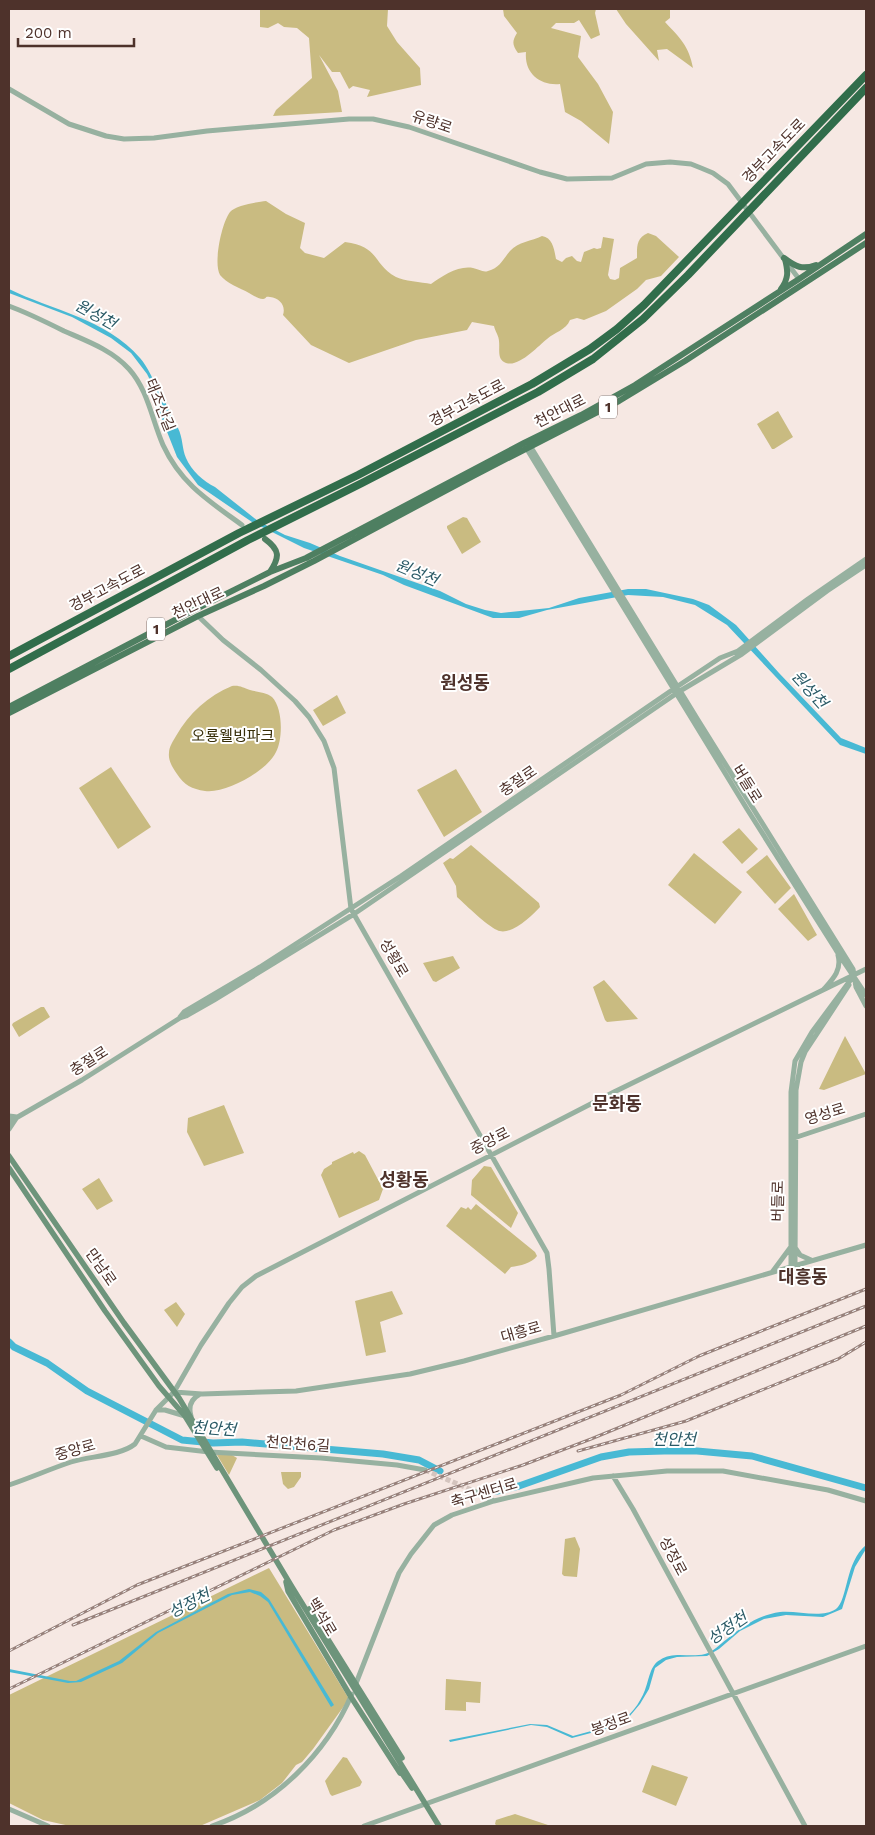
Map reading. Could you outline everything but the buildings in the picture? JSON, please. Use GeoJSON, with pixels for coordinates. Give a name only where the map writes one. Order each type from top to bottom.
{"type":"FeatureCollection","features":[{"type":"Feature","properties":{"kind":"highway","name":"경부고속도로"},"geometry":{"type":"LineString","coordinates":[[9,656],[240,529],[358,475],[444,431],[532,384],[590,349],[617,329],[644,305],[866,75]]}},
{"type":"Feature","properties":{"kind":"highway","name":"경부고속도로"},"geometry":{"type":"LineString","coordinates":[[9,669],[248,540],[538,392],[593,359],[643,319],[866,88]]}},
{"type":"Feature","properties":{"kind":"main road","name":"천안대로"},"geometry":{"type":"LineString","coordinates":[[9,713],[198,616],[264,586],[337,549],[635,385],[866,234]]}},
{"type":"Feature","properties":{"kind":"main road","name":"천안대로"},"geometry":{"type":"LineString","coordinates":[[9,707],[270,572],[312,554],[631,394],[866,243]]}},
{"type":"Feature","properties":{"kind":"main road"},"geometry":{"type":"LineString","coordinates":[[784,258],[797,268],[806,269],[823,263]]}},
{"type":"Feature","properties":{"kind":"main road"},"geometry":{"type":"LineString","coordinates":[[780,291],[788,273],[784,258]]}},
{"type":"Feature","properties":{"kind":"main road"},"geometry":{"type":"LineString","coordinates":[[265,539],[274,546],[277,553],[277,560],[270,572]]}},
{"type":"Feature","properties":{"kind":"main road","name":"만남로"},"geometry":{"type":"LineString","coordinates":[[9,1156],[174,1392]]}},
{"type":"Feature","properties":{"kind":"main road","name":"만남로"},"geometry":{"type":"LineString","coordinates":[[9,1168],[105,1311],[148,1372],[169,1396]]}},
{"type":"Feature","properties":{"kind":"main road"},"geometry":{"type":"LineString","coordinates":[[148,1372],[155,1373],[155,1367]]}},
{"type":"Feature","properties":{"kind":"main road"},"geometry":{"type":"LineString","coordinates":[[174,1392],[278,1565]]}},
{"type":"Feature","properties":{"kind":"main road"},"geometry":{"type":"LineString","coordinates":[[169,1396],[191,1422]]}},
{"type":"Feature","properties":{"kind":"main road","name":"백석로"},"geometry":{"type":"LineString","coordinates":[[278,1565],[286,1582],[347,1679]]}},
{"type":"Feature","properties":{"kind":"main road","name":"백석로"},"geometry":{"type":"LineString","coordinates":[[278,1565],[347,1679]]}},
{"type":"Feature","properties":{"kind":"main road"},"geometry":{"type":"LineString","coordinates":[[286,1582],[288,1591],[351,1697],[398,1772],[405,1774]]}},
{"type":"Feature","properties":{"kind":"main road"},"geometry":{"type":"LineString","coordinates":[[292,1587],[313,1614],[405,1763],[405,1774]]}},
{"type":"Feature","properties":{"kind":"main road"},"geometry":{"type":"LineString","coordinates":[[347,1679],[439,1826]]}},
{"type":"Feature","properties":{"kind":"street","name":"유량로"},"geometry":{"type":"LineString","coordinates":[[9,89],[70,124],[106,136],[124,138],[154,138],[207,131],[368,119],[398,123],[552,176],[567,179],[612,178],[655,162],[691,164],[713,173],[728,184],[799,279]]}},
{"type":"Feature","properties":{"kind":"street","name":"태조산길"},"geometry":{"type":"LineString","coordinates":[[9,306],[99,347],[127,368],[136,377],[164,445],[178,471],[187,482],[240,529]]}},
{"type":"Feature","properties":{"kind":"street","name":"버들로"},"geometry":{"type":"LineString","coordinates":[[527,445],[643,637],[853,969],[854,976],[847,989],[800,1062],[796,1090],[794,1138],[793,1266]]}},
{"type":"Feature","properties":{"kind":"street"},"geometry":{"type":"LineString","coordinates":[[759,639],[808,599],[866,559]]}},
{"type":"Feature","properties":{"kind":"street"},"geometry":{"type":"LineString","coordinates":[[759,639],[866,566]]}},
{"type":"Feature","properties":{"kind":"street","name":"성황로"},"geometry":{"type":"LineString","coordinates":[[198,616],[223,640],[261,670],[295,701],[324,741],[334,768],[352,911],[546,1253],[550,1269],[554,1336]]}},
{"type":"Feature","properties":{"kind":"street","name":"충절로"},"geometry":{"type":"LineString","coordinates":[[9,1122],[82,1080],[180,1018],[207,1004],[352,911],[584,752],[677,690],[759,639]]}},
{"type":"Feature","properties":{"kind":"street","name":"버들로"},"geometry":{"type":"LineString","coordinates":[[677,690],[836,950],[854,976]]}},
{"type":"Feature","properties":{"kind":"street"},"geometry":{"type":"LineString","coordinates":[[822,992],[839,968],[836,950]]}},
{"type":"Feature","properties":{"kind":"street","name":"중앙로"},"geometry":{"type":"LineString","coordinates":[[174,1392],[228,1303],[242,1287],[256,1276],[614,1092],[866,969]]}},
{"type":"Feature","properties":{"kind":"street","name":"버들로"},"geometry":{"type":"LineString","coordinates":[[794,1138],[791,1092],[795,1061],[832,1003],[854,976]]}},
{"type":"Feature","properties":{"kind":"street"},"geometry":{"type":"LineString","coordinates":[[854,976],[866,994]]}},
{"type":"Feature","properties":{"kind":"street"},"geometry":{"type":"LineString","coordinates":[[854,976],[856,987],[866,1006]]}},
{"type":"Feature","properties":{"kind":"street"},"geometry":{"type":"LineString","coordinates":[[822,992],[828,991],[834,995],[832,1003]]}},
{"type":"Feature","properties":{"kind":"street","name":"영성로"},"geometry":{"type":"LineString","coordinates":[[794,1138],[866,1114]]}},
{"type":"Feature","properties":{"kind":"street"},"geometry":{"type":"LineString","coordinates":[[9,1116],[18,1117]]}},
{"type":"Feature","properties":{"kind":"street"},"geometry":{"type":"LineString","coordinates":[[9,1129],[18,1117]]}},
{"type":"Feature","properties":{"kind":"street","name":"대흥로"},"geometry":{"type":"LineString","coordinates":[[174,1392],[202,1394],[310,1390],[410,1374],[554,1336],[866,1245]]}},
{"type":"Feature","properties":{"kind":"street"},"geometry":{"type":"LineString","coordinates":[[772,1272],[793,1247],[800,1255],[811,1260]]}},
{"type":"Feature","properties":{"kind":"street"},"geometry":{"type":"LineString","coordinates":[[142,1434],[156,1410],[174,1392]]}},
{"type":"Feature","properties":{"kind":"street"},"geometry":{"type":"LineString","coordinates":[[191,1422],[190,1403],[194,1397],[202,1394]]}},
{"type":"Feature","properties":{"kind":"street"},"geometry":{"type":"LineString","coordinates":[[156,1410],[165,1410],[191,1422]]}},
{"type":"Feature","properties":{"kind":"street","name":"중앙로"},"geometry":{"type":"LineString","coordinates":[[9,1485],[73,1461],[130,1448],[142,1434]]}},
{"type":"Feature","properties":{"kind":"street","name":"천안천6길"},"geometry":{"type":"LineString","coordinates":[[142,1434],[166,1447],[209,1452],[321,1458],[397,1465],[425,1470]]}},
{"type":"Feature","properties":{"kind":"street","name":"축구센터로"},"geometry":{"type":"LineString","coordinates":[[212,1826],[232,1818],[265,1800],[294,1777],[318,1750],[341,1717],[357,1684],[392,1587],[411,1554],[434,1525],[443,1519],[494,1501],[588,1479],[667,1471],[716,1470],[828,1490],[866,1500]]}},
{"type":"Feature","properties":{"kind":"street","name":"성정로"},"geometry":{"type":"LineString","coordinates":[[613,1476],[633,1509],[732,1693]]}},
{"type":"Feature","properties":{"kind":"street"},"geometry":{"type":"LineString","coordinates":[[474,1491],[494,1501]]}},
{"type":"Feature","properties":{"kind":"street","name":"봉정로"},"geometry":{"type":"LineString","coordinates":[[364,1826],[866,1646]]}},
{"type":"Feature","properties":{"kind":"street"},"geometry":{"type":"LineString","coordinates":[[732,1693],[805,1826]]}},
{"type":"Feature","properties":{"kind":"street"},"geometry":{"type":"LineString","coordinates":[[9,1809],[48,1826]]}},
{"type":"Feature","properties":{"kind":"green space"},"geometry":{"type":"Polygon","coordinates":[[[260,9],[388,9],[387,26],[397,42],[420,68],[421,85],[367,97],[370,90],[353,86],[349,89],[340,72],[332,72],[319,55],[338,91],[342,112],[273,116],[276,110],[312,78],[309,38],[297,28],[284,27],[278,23],[268,28],[260,27],[260,9]]]}},
{"type":"Feature","properties":{"kind":"green space"},"geometry":{"type":"Polygon","coordinates":[[[503,9],[596,9],[595,13],[600,35],[591,39],[579,20],[574,23],[556,23],[551,28],[581,36],[578,57],[598,84],[613,112],[609,144],[581,121],[565,112],[560,84],[546,83],[535,77],[531,72],[526,59],[526,52],[518,53],[515,48],[513,43],[517,33],[504,16],[503,9]]]}},
{"type":"Feature","properties":{"kind":"green space"},"geometry":{"type":"Polygon","coordinates":[[[616,9],[670,9],[670,18],[665,22],[686,48],[693,68],[667,49],[657,50],[659,61],[626,24],[616,9]]]}},
{"type":"Feature","properties":{"kind":"green space"},"geometry":{"type":"Polygon","coordinates":[[[266,201],[305,223],[300,248],[305,253],[324,258],[345,242],[357,244],[371,252],[388,272],[396,277],[431,284],[445,275],[462,268],[468,267],[484,272],[492,270],[513,248],[542,236],[549,239],[554,248],[556,259],[562,262],[572,256],[581,262],[584,252],[594,248],[601,248],[603,237],[614,239],[608,275],[610,279],[615,280],[619,278],[620,268],[637,258],[639,240],[648,233],[656,236],[679,257],[661,276],[646,280],[637,289],[606,311],[584,320],[577,318],[570,320],[563,329],[515,363],[509,364],[500,358],[499,339],[494,326],[472,322],[467,330],[416,340],[349,363],[311,345],[283,315],[283,306],[277,299],[268,297],[263,299],[257,298],[229,283],[220,275],[217,262],[219,243],[224,224],[230,212],[242,206],[266,201]]]}},
{"type":"Feature","properties":{"kind":"green space"},"geometry":{"type":"Polygon","coordinates":[[[778,411],[793,437],[772,449],[757,424],[778,411]]]}},
{"type":"Feature","properties":{"kind":"green space"},"geometry":{"type":"Polygon","coordinates":[[[463,517],[467,518],[481,542],[462,554],[447,526],[463,517]]]}},
{"type":"Feature","properties":{"kind":"green space","name":"오룡웰빙파크"},"geometry":{"type":"Polygon","coordinates":[[[232,686],[239,686],[270,695],[276,702],[280,716],[281,732],[276,752],[264,767],[234,785],[214,791],[192,788],[182,781],[172,767],[169,756],[170,746],[187,720],[200,706],[232,686]]]}},
{"type":"Feature","properties":{"kind":"green space"},"geometry":{"type":"Polygon","coordinates":[[[337,695],[346,713],[323,726],[313,710],[337,695]]]}},
{"type":"Feature","properties":{"kind":"green space"},"geometry":{"type":"Polygon","coordinates":[[[111,767],[151,827],[118,849],[79,788],[111,767]]]}},
{"type":"Feature","properties":{"kind":"green space"},"geometry":{"type":"Polygon","coordinates":[[[456,769],[482,812],[444,837],[417,790],[456,769]]]}},
{"type":"Feature","properties":{"kind":"green space"},"geometry":{"type":"Polygon","coordinates":[[[739,828],[758,849],[742,864],[722,842],[739,828]]]}},
{"type":"Feature","properties":{"kind":"green space"},"geometry":{"type":"Polygon","coordinates":[[[471,845],[539,903],[540,907],[536,911],[526,920],[508,931],[493,928],[457,897],[456,886],[443,863],[450,858],[453,859],[471,845]]]}},
{"type":"Feature","properties":{"kind":"green space"},"geometry":{"type":"Polygon","coordinates":[[[694,853],[742,892],[715,924],[668,885],[694,853]]]}},
{"type":"Feature","properties":{"kind":"green space"},"geometry":{"type":"Polygon","coordinates":[[[767,855],[791,888],[775,904],[746,872],[767,855]]]}},
{"type":"Feature","properties":{"kind":"green space"},"geometry":{"type":"Polygon","coordinates":[[[794,894],[817,935],[808,941],[778,909],[794,894]]]}},
{"type":"Feature","properties":{"kind":"green space"},"geometry":{"type":"Polygon","coordinates":[[[453,956],[460,968],[436,982],[433,981],[423,963],[453,956]]]}},
{"type":"Feature","properties":{"kind":"green space"},"geometry":{"type":"Polygon","coordinates":[[[604,980],[638,1019],[607,1022],[605,1020],[593,987],[604,980]]]}},
{"type":"Feature","properties":{"kind":"green space"},"geometry":{"type":"Polygon","coordinates":[[[44,1007],[50,1017],[19,1037],[12,1025],[13,1023],[44,1007]]]}},
{"type":"Feature","properties":{"kind":"green space"},"geometry":{"type":"Polygon","coordinates":[[[845,1036],[866,1074],[824,1090],[819,1089],[845,1036]]]}},
{"type":"Feature","properties":{"kind":"green space"},"geometry":{"type":"Polygon","coordinates":[[[224,1105],[244,1153],[204,1166],[187,1132],[188,1118],[224,1105]]]}},
{"type":"Feature","properties":{"kind":"green space"},"geometry":{"type":"Polygon","coordinates":[[[359,1151],[365,1155],[383,1189],[379,1200],[339,1218],[321,1175],[324,1169],[332,1164],[332,1162],[359,1151]]]}},
{"type":"Feature","properties":{"kind":"green space"},"geometry":{"type":"Polygon","coordinates":[[[484,1166],[491,1167],[518,1213],[511,1228],[471,1195],[472,1180],[484,1166]]]}},
{"type":"Feature","properties":{"kind":"green space"},"geometry":{"type":"Polygon","coordinates":[[[99,1178],[113,1201],[97,1210],[82,1189],[99,1178]]]}},
{"type":"Feature","properties":{"kind":"green space"},"geometry":{"type":"Polygon","coordinates":[[[476,1204],[535,1252],[537,1256],[522,1265],[511,1267],[505,1274],[446,1226],[461,1207],[466,1209],[468,1207],[471,1210],[476,1204]]]}},
{"type":"Feature","properties":{"kind":"green space"},"geometry":{"type":"Polygon","coordinates":[[[392,1291],[403,1314],[380,1322],[386,1352],[366,1356],[355,1301],[392,1291]]]}},
{"type":"Feature","properties":{"kind":"green space"},"geometry":{"type":"Polygon","coordinates":[[[176,1302],[185,1314],[177,1327],[164,1310],[176,1302]]]}},
{"type":"Feature","properties":{"kind":"green space"},"geometry":{"type":"Polygon","coordinates":[[[217,1455],[232,1455],[237,1458],[229,1475],[217,1455]]]}},
{"type":"Feature","properties":{"kind":"green space"},"geometry":{"type":"Polygon","coordinates":[[[281,1472],[301,1472],[301,1477],[294,1487],[288,1489],[283,1484],[281,1472]]]}},
{"type":"Feature","properties":{"kind":"green space"},"geometry":{"type":"Polygon","coordinates":[[[575,1537],[580,1549],[577,1577],[564,1576],[562,1574],[565,1539],[575,1537]]]}},
{"type":"Feature","properties":{"kind":"green space"},"geometry":{"type":"Polygon","coordinates":[[[269,1568],[349,1699],[313,1749],[302,1762],[296,1765],[282,1783],[260,1800],[200,1826],[70,1826],[43,1820],[9,1803],[9,1695],[269,1568]]]}},
{"type":"Feature","properties":{"kind":"green space"},"geometry":{"type":"Polygon","coordinates":[[[446,1679],[481,1682],[480,1703],[466,1702],[466,1711],[445,1710],[446,1679]]]}},
{"type":"Feature","properties":{"kind":"green space"},"geometry":{"type":"Polygon","coordinates":[[[343,1757],[347,1758],[362,1782],[360,1786],[332,1796],[325,1781],[343,1757]]]}},
{"type":"Feature","properties":{"kind":"green space"},"geometry":{"type":"Polygon","coordinates":[[[652,1765],[688,1777],[676,1806],[642,1792],[652,1765]]]}},
{"type":"Feature","properties":{"kind":"green space"},"geometry":{"type":"Polygon","coordinates":[[[515,1814],[551,1826],[497,1826],[495,1824],[496,1820],[515,1814]]]}},
{"type":"Feature","properties":{"kind":"water"},"geometry":{"type":"Polygon","coordinates":[[[9,289],[95,325],[127,345],[146,365],[178,428],[185,455],[191,467],[202,479],[258,521],[285,535],[440,591],[466,604],[501,613],[549,608],[579,598],[628,589],[646,589],[693,599],[709,605],[736,625],[841,738],[866,748],[866,754],[840,745],[727,625],[695,605],[663,597],[628,595],[547,610],[519,618],[493,618],[404,585],[383,575],[304,548],[252,522],[198,485],[177,457],[160,414],[161,402],[147,374],[131,353],[111,338],[72,317],[9,293],[9,289]]]}},
{"type":"Feature","properties":{"kind":"water"},"geometry":{"type":"Polygon","coordinates":[[[866,1545],[866,1549],[855,1567],[842,1609],[823,1617],[786,1615],[764,1619],[740,1631],[719,1649],[707,1656],[677,1657],[666,1660],[655,1668],[649,1689],[640,1704],[629,1717],[617,1726],[572,1738],[547,1727],[531,1725],[450,1742],[449,1740],[530,1724],[547,1725],[573,1736],[617,1724],[626,1718],[637,1705],[654,1665],[665,1657],[708,1653],[745,1626],[758,1618],[772,1613],[809,1614],[830,1612],[836,1609],[843,1598],[854,1561],[866,1545]]]}},
{"type":"Feature","properties":{"kind":"water"},"geometry":{"type":"Polygon","coordinates":[[[249,1589],[261,1592],[269,1599],[334,1705],[331,1707],[268,1602],[250,1592],[232,1595],[158,1633],[122,1663],[81,1682],[68,1683],[9,1672],[9,1669],[76,1681],[119,1661],[156,1632],[228,1594],[249,1589]]]}},
{"type":"Feature","properties":{"kind":"waterway","name":"원성천"},"geometry":{"type":"LineString","coordinates":[[154,387],[163,412]]}},
{"type":"Feature","properties":{"kind":"waterway","name":"천안천"},"geometry":{"type":"LineString","coordinates":[[9,1342],[14,1347],[47,1363],[87,1391],[182,1440],[213,1443],[242,1442],[383,1454],[419,1460],[440,1471]]}},
{"type":"Feature","properties":{"kind":"waterway","name":"천안천"},"geometry":{"type":"LineString","coordinates":[[482,1491],[497,1491],[519,1486],[601,1457],[629,1452],[664,1451],[697,1451],[752,1456],[866,1488]]}},
{"type":"Feature","properties":{"kind":"tunnel"},"geometry":{"type":"LineString","coordinates":[[425,1470],[474,1491]]}},
{"type":"Feature","properties":{"kind":"railway"},"geometry":{"type":"LineString","coordinates":[[9,1651],[137,1585],[621,1395],[699,1356],[866,1289]]}},
{"type":"Feature","properties":{"kind":"railway"},"geometry":{"type":"LineString","coordinates":[[73,1625],[866,1306]]}},
{"type":"Feature","properties":{"kind":"railway"},"geometry":{"type":"LineString","coordinates":[[9,1689],[334,1530],[404,1504],[523,1465],[591,1439],[866,1326]]}},
{"type":"Feature","properties":{"kind":"railway"},"geometry":{"type":"LineString","coordinates":[[578,1451],[686,1421],[838,1359],[866,1342]]}},
{"type":"Feature","properties":{"kind":"district","name":"원성동"},"geometry":{"type":"Point","coordinates":[465,683]}},
{"type":"Feature","properties":{"kind":"district","name":"문화동"},"geometry":{"type":"Point","coordinates":[617,1104]}},
{"type":"Feature","properties":{"kind":"district","name":"성황동"},"geometry":{"type":"Point","coordinates":[404,1180]}},
{"type":"Feature","properties":{"kind":"district","name":"대흥동"},"geometry":{"type":"Point","coordinates":[803,1277]}},
{"type":"Feature","properties":{"kind":"water label","name":"성정천"},"geometry":{"type":"Point","coordinates":[189,1603]}},
{"type":"Feature","properties":{"kind":"water label","name":"성정천"},"geometry":{"type":"Point","coordinates":[727,1628]}}]}
